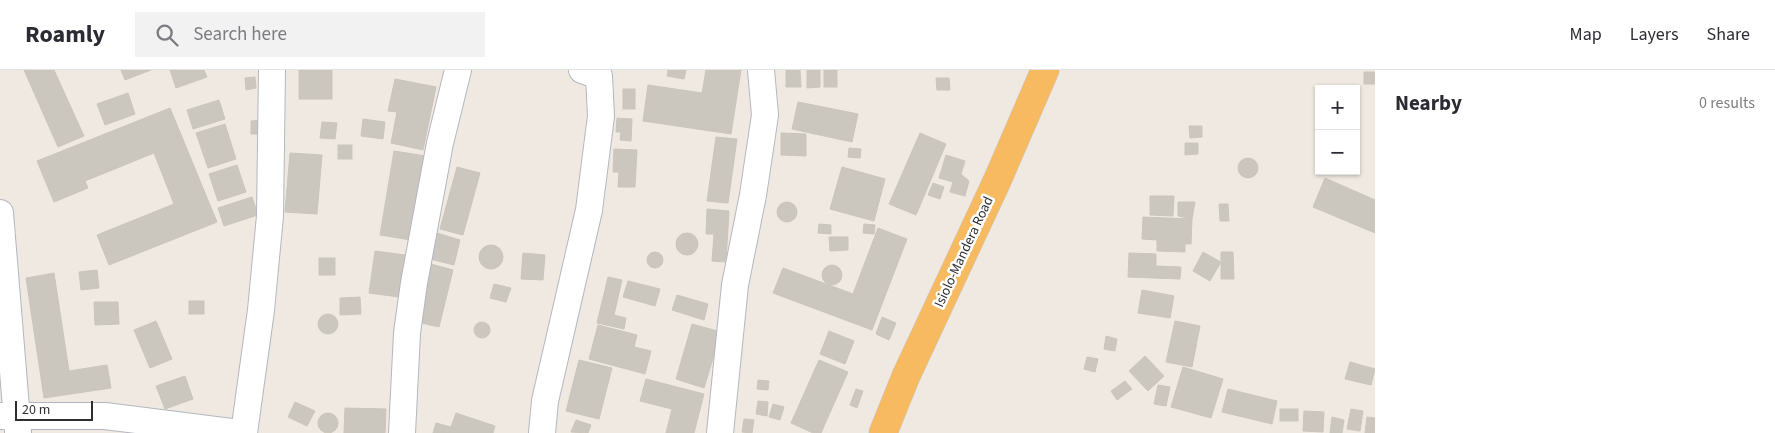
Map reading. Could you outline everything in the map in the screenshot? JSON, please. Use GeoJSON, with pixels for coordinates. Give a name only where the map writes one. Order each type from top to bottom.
{"type":"FeatureCollection","features":[{"type":"Feature","properties":{"kind":"highway","name":"Isiolo-Mandera Road"},"geometry":{"type":"LineString","coordinates":[[883,433],[906,376],[997,181],[1045,70]]}},
{"type":"Feature","properties":{"kind":"street"},"geometry":{"type":"LineString","coordinates":[[244,433],[261,310],[270,216],[272,70]]}},
{"type":"Feature","properties":{"kind":"street"},"geometry":{"type":"LineString","coordinates":[[402,433],[407,333],[414,283],[440,143],[458,70]]}},
{"type":"Feature","properties":{"kind":"street"},"geometry":{"type":"LineString","coordinates":[[542,433],[545,401],[589,210],[601,116],[599,76],[582,70]]}},
{"type":"Feature","properties":{"kind":"street"},"geometry":{"type":"LineString","coordinates":[[720,433],[735,285],[753,195],[765,115],[761,70]]}},
{"type":"Feature","properties":{"kind":"street"},"geometry":{"type":"LineString","coordinates":[[0,213],[11,421],[105,416],[239,433]]}},
{"type":"Feature","properties":{"kind":"building"},"geometry":{"type":"Polygon","coordinates":[[[24,70],[54,70],[84,136],[58,147],[24,70]]]}},
{"type":"Feature","properties":{"kind":"building"},"geometry":{"type":"Polygon","coordinates":[[[121,70],[151,70],[125,80],[121,70]]]}},
{"type":"Feature","properties":{"kind":"building"},"geometry":{"type":"Polygon","coordinates":[[[170,70],[204,70],[207,77],[176,88],[170,70]]]}},
{"type":"Feature","properties":{"kind":"building"},"geometry":{"type":"Polygon","coordinates":[[[299,70],[332,70],[332,99],[299,99],[299,70]]]}},
{"type":"Feature","properties":{"kind":"building"},"geometry":{"type":"Polygon","coordinates":[[[668,70],[686,70],[684,79],[667,76],[668,70]]]}},
{"type":"Feature","properties":{"kind":"building"},"geometry":{"type":"Polygon","coordinates":[[[706,70],[741,70],[731,134],[643,121],[648,85],[702,93],[706,70]]]}},
{"type":"Feature","properties":{"kind":"building"},"geometry":{"type":"Polygon","coordinates":[[[786,70],[800,70],[801,87],[786,87],[786,70]]]}},
{"type":"Feature","properties":{"kind":"building"},"geometry":{"type":"Polygon","coordinates":[[[807,70],[820,70],[820,87],[807,88],[807,70]]]}},
{"type":"Feature","properties":{"kind":"building"},"geometry":{"type":"Polygon","coordinates":[[[824,70],[837,70],[837,87],[824,87],[824,70]]]}},
{"type":"Feature","properties":{"kind":"building"},"geometry":{"type":"Polygon","coordinates":[[[1364,72],[1375,72],[1375,84],[1364,84],[1364,72]]]}},
{"type":"Feature","properties":{"kind":"building"},"geometry":{"type":"Polygon","coordinates":[[[255,77],[256,88],[246,90],[245,78],[255,77]]]}},
{"type":"Feature","properties":{"kind":"building"},"geometry":{"type":"Polygon","coordinates":[[[936,78],[949,78],[950,90],[937,90],[936,78]]]}},
{"type":"Feature","properties":{"kind":"building"},"geometry":{"type":"Polygon","coordinates":[[[395,79],[436,87],[423,150],[391,143],[397,112],[388,111],[395,79]]]}},
{"type":"Feature","properties":{"kind":"building"},"geometry":{"type":"Polygon","coordinates":[[[623,89],[635,89],[635,109],[623,109],[623,89]]]}},
{"type":"Feature","properties":{"kind":"building"},"geometry":{"type":"Polygon","coordinates":[[[128,93],[135,114],[105,125],[97,104],[128,93]]]}},
{"type":"Feature","properties":{"kind":"building"},"geometry":{"type":"Polygon","coordinates":[[[219,100],[225,119],[193,129],[187,110],[219,100]]]}},
{"type":"Feature","properties":{"kind":"building"},"geometry":{"type":"Polygon","coordinates":[[[798,102],[858,114],[852,142],[792,129],[798,102]]]}},
{"type":"Feature","properties":{"kind":"building"},"geometry":{"type":"Polygon","coordinates":[[[170,108],[217,222],[109,265],[97,235],[174,204],[154,153],[85,181],[88,188],[54,202],[37,161],[170,108]]]}},
{"type":"Feature","properties":{"kind":"building"},"geometry":{"type":"Polygon","coordinates":[[[617,118],[632,119],[631,141],[620,140],[621,132],[616,132],[617,118]]]}},
{"type":"Feature","properties":{"kind":"building"},"geometry":{"type":"Polygon","coordinates":[[[363,119],[385,122],[383,139],[361,136],[363,119]]]}},
{"type":"Feature","properties":{"kind":"building"},"geometry":{"type":"Polygon","coordinates":[[[261,120],[262,134],[251,134],[251,121],[261,120]]]}},
{"type":"Feature","properties":{"kind":"building"},"geometry":{"type":"Polygon","coordinates":[[[322,122],[337,123],[335,139],[320,138],[322,122]]]}},
{"type":"Feature","properties":{"kind":"building"},"geometry":{"type":"Polygon","coordinates":[[[225,124],[236,159],[208,168],[196,133],[225,124]]]}},
{"type":"Feature","properties":{"kind":"building"},"geometry":{"type":"Polygon","coordinates":[[[1189,126],[1202,126],[1202,137],[1190,138],[1189,126]]]}},
{"type":"Feature","properties":{"kind":"building"},"geometry":{"type":"Polygon","coordinates":[[[781,133],[806,134],[806,156],[781,155],[781,133]]]}},
{"type":"Feature","properties":{"kind":"building"},"geometry":{"type":"Polygon","coordinates":[[[920,133],[946,144],[916,215],[889,204],[920,133]]]}},
{"type":"Feature","properties":{"kind":"building"},"geometry":{"type":"Polygon","coordinates":[[[716,137],[737,139],[728,203],[707,201],[716,137]]]}},
{"type":"Feature","properties":{"kind":"building"},"geometry":{"type":"Polygon","coordinates":[[[1185,143],[1198,143],[1198,154],[1185,155],[1185,143]]]}},
{"type":"Feature","properties":{"kind":"building"},"geometry":{"type":"Polygon","coordinates":[[[338,145],[352,145],[352,159],[338,159],[338,145]]]}},
{"type":"Feature","properties":{"kind":"building"},"geometry":{"type":"Polygon","coordinates":[[[849,148],[861,149],[860,158],[848,157],[849,148]]]}},
{"type":"Feature","properties":{"kind":"building"},"geometry":{"type":"Polygon","coordinates":[[[614,149],[637,150],[635,187],[618,187],[619,172],[613,172],[614,149]]]}},
{"type":"Feature","properties":{"kind":"building"},"geometry":{"type":"Polygon","coordinates":[[[394,151],[426,156],[411,240],[380,235],[394,151]]]}},
{"type":"Feature","properties":{"kind":"building"},"geometry":{"type":"Polygon","coordinates":[[[290,153],[322,155],[317,214],[285,212],[290,153]]]}},
{"type":"Feature","properties":{"kind":"building"},"geometry":{"type":"Polygon","coordinates":[[[946,155],[965,161],[961,174],[969,181],[965,196],[950,192],[953,182],[939,178],[946,155]]]}},
{"type":"Feature","properties":{"kind":"building"},"geometry":{"type":"Polygon","coordinates":[[[1248,158],[1255,161],[1258,168],[1255,175],[1248,178],[1241,175],[1238,168],[1241,161],[1248,158]]]}},
{"type":"Feature","properties":{"kind":"building"},"geometry":{"type":"Polygon","coordinates":[[[237,165],[246,192],[218,201],[209,174],[237,165]]]}},
{"type":"Feature","properties":{"kind":"building"},"geometry":{"type":"Polygon","coordinates":[[[457,167],[480,173],[463,235],[440,229],[457,167]]]}},
{"type":"Feature","properties":{"kind":"building"},"geometry":{"type":"Polygon","coordinates":[[[842,167],[885,179],[874,221],[830,209],[842,167]]]}},
{"type":"Feature","properties":{"kind":"building"},"geometry":{"type":"Polygon","coordinates":[[[1325,178],[1375,200],[1375,233],[1313,207],[1325,178]]]}},
{"type":"Feature","properties":{"kind":"building"},"geometry":{"type":"Polygon","coordinates":[[[933,183],[944,187],[940,199],[928,195],[933,183]]]}},
{"type":"Feature","properties":{"kind":"building"},"geometry":{"type":"Polygon","coordinates":[[[1150,196],[1174,196],[1173,216],[1150,215],[1150,196]]]}},
{"type":"Feature","properties":{"kind":"building"},"geometry":{"type":"Polygon","coordinates":[[[252,197],[258,215],[224,226],[218,208],[252,197]]]}},
{"type":"Feature","properties":{"kind":"building"},"geometry":{"type":"Polygon","coordinates":[[[787,202],[794,205],[797,212],[794,219],[787,222],[780,219],[777,212],[780,205],[787,202]]]}},
{"type":"Feature","properties":{"kind":"building"},"geometry":{"type":"Polygon","coordinates":[[[1178,202],[1195,202],[1192,219],[1178,216],[1178,202]]]}},
{"type":"Feature","properties":{"kind":"building"},"geometry":{"type":"Polygon","coordinates":[[[1219,204],[1228,204],[1229,221],[1220,221],[1219,204]]]}},
{"type":"Feature","properties":{"kind":"building"},"geometry":{"type":"Polygon","coordinates":[[[707,209],[729,211],[726,262],[712,261],[714,234],[706,234],[707,209]]]}},
{"type":"Feature","properties":{"kind":"building"},"geometry":{"type":"Polygon","coordinates":[[[1143,217],[1192,219],[1191,244],[1185,244],[1185,252],[1157,251],[1157,240],[1142,239],[1143,217]]]}},
{"type":"Feature","properties":{"kind":"building"},"geometry":{"type":"Polygon","coordinates":[[[819,224],[831,225],[831,234],[818,233],[819,224]]]}},
{"type":"Feature","properties":{"kind":"building"},"geometry":{"type":"Polygon","coordinates":[[[864,224],[875,225],[874,234],[863,233],[864,224]]]}},
{"type":"Feature","properties":{"kind":"building"},"geometry":{"type":"Polygon","coordinates":[[[878,228],[907,239],[872,330],[773,293],[783,268],[853,294],[878,228]]]}},
{"type":"Feature","properties":{"kind":"building"},"geometry":{"type":"Polygon","coordinates":[[[437,233],[460,240],[454,265],[430,259],[437,233]]]}},
{"type":"Feature","properties":{"kind":"building"},"geometry":{"type":"Polygon","coordinates":[[[687,233],[695,236],[698,244],[695,252],[687,255],[679,252],[676,244],[679,236],[687,233]]]}},
{"type":"Feature","properties":{"kind":"building"},"geometry":{"type":"Polygon","coordinates":[[[829,237],[848,237],[848,250],[830,251],[829,237]]]}},
{"type":"Feature","properties":{"kind":"building"},"geometry":{"type":"Polygon","coordinates":[[[491,245],[500,248],[503,257],[500,266],[491,269],[482,266],[479,257],[482,248],[491,245]]]}},
{"type":"Feature","properties":{"kind":"building"},"geometry":{"type":"Polygon","coordinates":[[[375,251],[405,255],[399,297],[369,293],[375,251]]]}},
{"type":"Feature","properties":{"kind":"building"},"geometry":{"type":"Polygon","coordinates":[[[655,252],[661,254],[663,260],[661,266],[655,268],[649,266],[647,260],[649,254],[655,252]]]}},
{"type":"Feature","properties":{"kind":"building"},"geometry":{"type":"Polygon","coordinates":[[[1203,252],[1221,262],[1210,281],[1193,271],[1203,252]]]}},
{"type":"Feature","properties":{"kind":"building"},"geometry":{"type":"Polygon","coordinates":[[[1221,252],[1233,252],[1234,279],[1221,279],[1221,252]]]}},
{"type":"Feature","properties":{"kind":"building"},"geometry":{"type":"Polygon","coordinates":[[[523,253],[545,255],[543,280],[521,279],[523,253]]]}},
{"type":"Feature","properties":{"kind":"building"},"geometry":{"type":"Polygon","coordinates":[[[1129,253],[1156,254],[1156,266],[1181,267],[1180,279],[1128,277],[1129,253]]]}},
{"type":"Feature","properties":{"kind":"building"},"geometry":{"type":"Polygon","coordinates":[[[319,258],[335,258],[335,275],[319,275],[319,258]]]}},
{"type":"Feature","properties":{"kind":"building"},"geometry":{"type":"Polygon","coordinates":[[[431,264],[453,270],[439,327],[417,322],[431,264]]]}},
{"type":"Feature","properties":{"kind":"building"},"geometry":{"type":"Polygon","coordinates":[[[832,265],[839,268],[842,275],[839,282],[832,285],[825,282],[822,275],[825,268],[832,265]]]}},
{"type":"Feature","properties":{"kind":"building"},"geometry":{"type":"Polygon","coordinates":[[[97,270],[99,288],[81,290],[79,272],[97,270]]]}},
{"type":"Feature","properties":{"kind":"building"},"geometry":{"type":"Polygon","coordinates":[[[54,273],[69,371],[107,365],[111,388],[44,398],[26,278],[54,273]]]}},
{"type":"Feature","properties":{"kind":"building"},"geometry":{"type":"Polygon","coordinates":[[[608,277],[622,280],[614,315],[626,318],[624,329],[597,323],[608,277]]]}},
{"type":"Feature","properties":{"kind":"building"},"geometry":{"type":"Polygon","coordinates":[[[628,281],[660,289],[655,306],[623,297],[628,281]]]}},
{"type":"Feature","properties":{"kind":"building"},"geometry":{"type":"Polygon","coordinates":[[[494,284],[511,288],[506,302],[490,298],[494,284]]]}},
{"type":"Feature","properties":{"kind":"building"},"geometry":{"type":"Polygon","coordinates":[[[1142,290],[1174,296],[1170,318],[1138,313],[1142,290]]]}},
{"type":"Feature","properties":{"kind":"building"},"geometry":{"type":"Polygon","coordinates":[[[677,295],[708,304],[704,320],[672,310],[677,295]]]}},
{"type":"Feature","properties":{"kind":"building"},"geometry":{"type":"Polygon","coordinates":[[[360,297],[361,314],[340,315],[340,298],[360,297]]]}},
{"type":"Feature","properties":{"kind":"building"},"geometry":{"type":"Polygon","coordinates":[[[189,301],[204,301],[204,314],[189,314],[189,301]]]}},
{"type":"Feature","properties":{"kind":"building"},"geometry":{"type":"Polygon","coordinates":[[[94,302],[118,302],[119,324],[95,325],[94,302]]]}},
{"type":"Feature","properties":{"kind":"building"},"geometry":{"type":"Polygon","coordinates":[[[328,314],[335,317],[338,324],[335,331],[328,334],[321,331],[318,324],[321,317],[328,314]]]}},
{"type":"Feature","properties":{"kind":"building"},"geometry":{"type":"Polygon","coordinates":[[[882,317],[896,323],[889,340],[876,334],[882,317]]]}},
{"type":"Feature","properties":{"kind":"building"},"geometry":{"type":"Polygon","coordinates":[[[156,321],[172,359],[150,368],[134,330],[156,321]]]}},
{"type":"Feature","properties":{"kind":"building"},"geometry":{"type":"Polygon","coordinates":[[[1175,321],[1200,326],[1192,367],[1166,362],[1175,321]]]}},
{"type":"Feature","properties":{"kind":"building"},"geometry":{"type":"Polygon","coordinates":[[[482,322],[488,324],[490,330],[488,336],[482,338],[476,336],[474,330],[476,324],[482,322]]]}},
{"type":"Feature","properties":{"kind":"building"},"geometry":{"type":"Polygon","coordinates":[[[692,324],[721,332],[704,388],[676,379],[692,324]]]}},
{"type":"Feature","properties":{"kind":"building"},"geometry":{"type":"Polygon","coordinates":[[[598,325],[637,335],[634,347],[651,351],[645,374],[589,359],[598,325]]]}},
{"type":"Feature","properties":{"kind":"building"},"geometry":{"type":"Polygon","coordinates":[[[829,331],[854,341],[845,364],[820,354],[829,331]]]}},
{"type":"Feature","properties":{"kind":"building"},"geometry":{"type":"Polygon","coordinates":[[[1106,336],[1117,339],[1115,351],[1104,349],[1106,336]]]}},
{"type":"Feature","properties":{"kind":"building"},"geometry":{"type":"Polygon","coordinates":[[[1145,356],[1164,376],[1148,391],[1129,371],[1145,356]]]}},
{"type":"Feature","properties":{"kind":"building"},"geometry":{"type":"Polygon","coordinates":[[[1087,357],[1098,359],[1095,372],[1084,369],[1087,357]]]}},
{"type":"Feature","properties":{"kind":"building"},"geometry":{"type":"Polygon","coordinates":[[[579,360],[612,368],[599,419],[566,411],[579,360]]]}},
{"type":"Feature","properties":{"kind":"building"},"geometry":{"type":"Polygon","coordinates":[[[819,360],[848,372],[821,433],[813,433],[791,423],[819,360]]]}},
{"type":"Feature","properties":{"kind":"building"},"geometry":{"type":"Polygon","coordinates":[[[1350,362],[1375,369],[1371,385],[1345,379],[1350,362]]]}},
{"type":"Feature","properties":{"kind":"building"},"geometry":{"type":"Polygon","coordinates":[[[1183,367],[1223,379],[1211,418],[1171,407],[1183,367]]]}},
{"type":"Feature","properties":{"kind":"building"},"geometry":{"type":"Polygon","coordinates":[[[185,376],[193,399],[165,409],[156,386],[185,376]]]}},
{"type":"Feature","properties":{"kind":"building"},"geometry":{"type":"Polygon","coordinates":[[[646,379],[704,394],[694,433],[666,433],[672,409],[640,401],[646,379]]]}},
{"type":"Feature","properties":{"kind":"building"},"geometry":{"type":"Polygon","coordinates":[[[758,380],[769,381],[768,390],[757,389],[758,380]]]}},
{"type":"Feature","properties":{"kind":"building"},"geometry":{"type":"Polygon","coordinates":[[[1125,381],[1132,389],[1117,400],[1111,391],[1125,381]]]}},
{"type":"Feature","properties":{"kind":"building"},"geometry":{"type":"Polygon","coordinates":[[[1158,385],[1170,387],[1166,406],[1154,404],[1158,385]]]}},
{"type":"Feature","properties":{"kind":"building"},"geometry":{"type":"Polygon","coordinates":[[[856,389],[863,391],[857,408],[850,405],[856,389]]]}},
{"type":"Feature","properties":{"kind":"building"},"geometry":{"type":"Polygon","coordinates":[[[1228,389],[1277,401],[1272,424],[1222,412],[1228,389]]]}},
{"type":"Feature","properties":{"kind":"building"},"geometry":{"type":"Polygon","coordinates":[[[758,401],[768,402],[767,416],[756,414],[758,401]]]}},
{"type":"Feature","properties":{"kind":"building"},"geometry":{"type":"Polygon","coordinates":[[[295,402],[315,411],[307,426],[288,417],[295,402]]]}},
{"type":"Feature","properties":{"kind":"building"},"geometry":{"type":"Polygon","coordinates":[[[773,404],[784,407],[780,420],[769,417],[773,404]]]}},
{"type":"Feature","properties":{"kind":"building"},"geometry":{"type":"Polygon","coordinates":[[[345,408],[386,409],[385,433],[344,433],[345,408]]]}},
{"type":"Feature","properties":{"kind":"building"},"geometry":{"type":"Polygon","coordinates":[[[1280,409],[1298,409],[1298,421],[1280,421],[1280,409]]]}},
{"type":"Feature","properties":{"kind":"building"},"geometry":{"type":"Polygon","coordinates":[[[1351,409],[1363,411],[1360,431],[1347,429],[1351,409]]]}},
{"type":"Feature","properties":{"kind":"building"},"geometry":{"type":"Polygon","coordinates":[[[1304,411],[1324,412],[1323,432],[1303,431],[1304,411]]]}},
{"type":"Feature","properties":{"kind":"building"},"geometry":{"type":"Polygon","coordinates":[[[328,413],[335,416],[338,423],[335,430],[328,433],[321,430],[318,423],[321,416],[328,413]]]}},
{"type":"Feature","properties":{"kind":"building"},"geometry":{"type":"Polygon","coordinates":[[[456,413],[495,426],[493,433],[433,433],[436,423],[451,427],[456,413]]]}},
{"type":"Feature","properties":{"kind":"building"},"geometry":{"type":"Polygon","coordinates":[[[1332,417],[1344,420],[1342,433],[1330,433],[1332,417]]]}},
{"type":"Feature","properties":{"kind":"building"},"geometry":{"type":"Polygon","coordinates":[[[1367,417],[1375,418],[1375,433],[1365,433],[1367,417]]]}},
{"type":"Feature","properties":{"kind":"building"},"geometry":{"type":"Polygon","coordinates":[[[744,419],[754,420],[752,433],[742,432],[744,419]]]}},
{"type":"Feature","properties":{"kind":"building"},"geometry":{"type":"Polygon","coordinates":[[[576,420],[591,425],[588,433],[571,432],[576,420]]]}}]}
